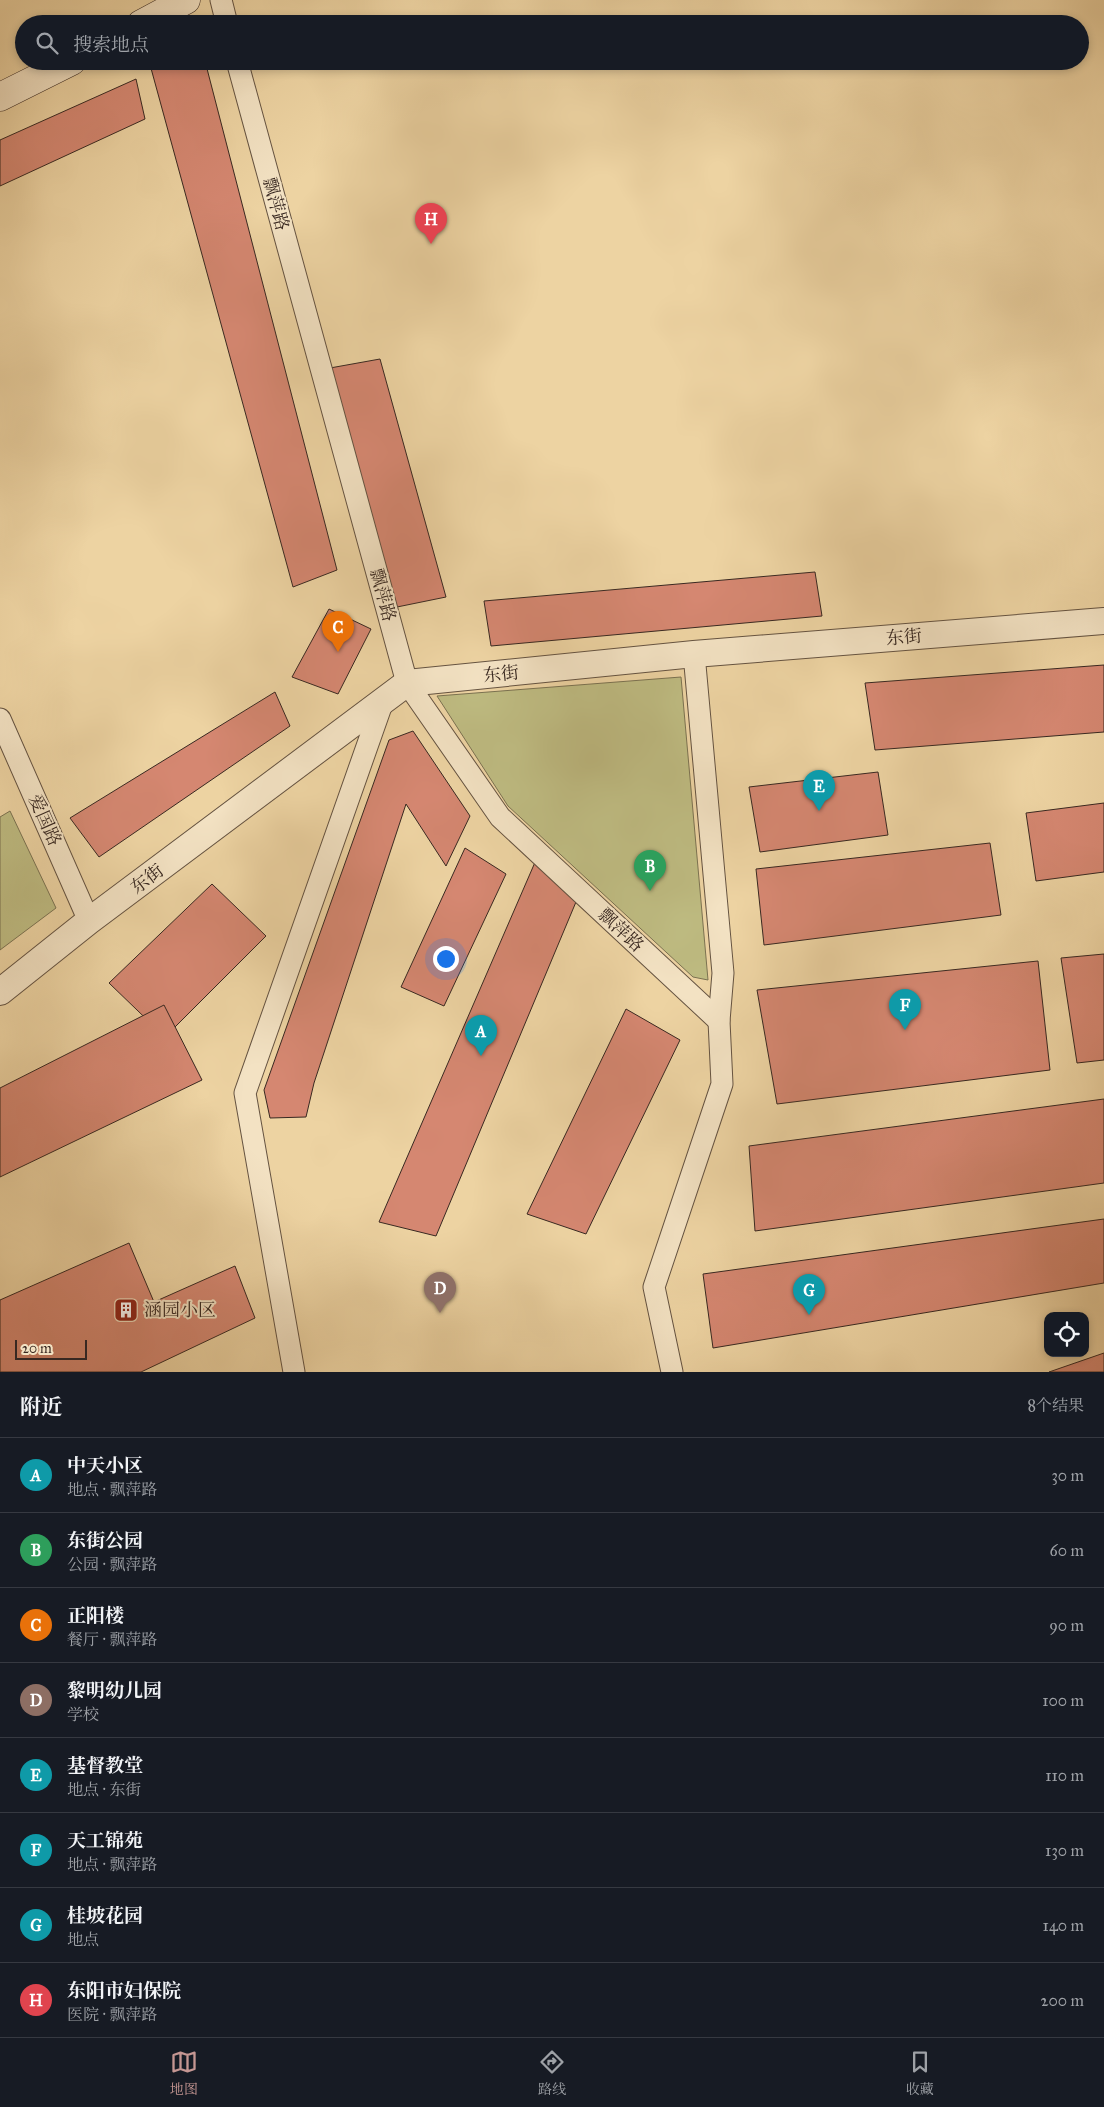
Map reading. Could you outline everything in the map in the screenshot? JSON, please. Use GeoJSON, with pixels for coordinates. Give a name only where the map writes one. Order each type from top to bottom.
{"type":"FeatureCollection","features":[{"type":"Feature","properties":{"kind":"main road"},"geometry":{"type":"LineString","coordinates":[[158,15],[186,0]]}},
{"type":"Feature","properties":{"kind":"main road"},"geometry":{"type":"LineString","coordinates":[[0,97],[54,70]]}},
{"type":"Feature","properties":{"kind":"street"},"geometry":{"type":"LineString","coordinates":[[221,0],[225,15]]}},
{"type":"Feature","properties":{"kind":"street","name":"飘萍路"},"geometry":{"type":"LineString","coordinates":[[239,70],[407,683],[500,817],[718,1021]]}},
{"type":"Feature","properties":{"kind":"street","name":"东街"},"geometry":{"type":"LineString","coordinates":[[0,992],[407,683],[694,654],[1104,621]]}},
{"type":"Feature","properties":{"kind":"street"},"geometry":{"type":"LineString","coordinates":[[672,1372],[654,1287],[722,1084],[718,1021],[723,973],[694,654]]}},
{"type":"Feature","properties":{"kind":"street"},"geometry":{"type":"LineString","coordinates":[[294,1372],[245,1094],[383,701]]}},
{"type":"Feature","properties":{"kind":"street","name":"爱国路"},"geometry":{"type":"LineString","coordinates":[[0,719],[90,922]]}},
{"type":"Feature","properties":{"kind":"shaded area"},"geometry":{"type":"Polygon","coordinates":[[[681,677],[708,980],[693,977],[508,806],[437,696],[681,677]]]}},
{"type":"Feature","properties":{"kind":"shaded area"},"geometry":{"type":"Polygon","coordinates":[[[10,811],[56,908],[0,950],[0,817],[10,811]]]}},
{"type":"Feature","properties":{"kind":"building"},"geometry":{"type":"Polygon","coordinates":[[[151,70],[207,70],[337,570],[293,587],[151,70]]]}},
{"type":"Feature","properties":{"kind":"building"},"geometry":{"type":"Polygon","coordinates":[[[136,79],[145,119],[0,186],[0,140],[136,79]]]}},
{"type":"Feature","properties":{"kind":"building"},"geometry":{"type":"Polygon","coordinates":[[[380,359],[446,597],[397,607],[330,368],[380,359]]]}},
{"type":"Feature","properties":{"kind":"building"},"geometry":{"type":"Polygon","coordinates":[[[815,572],[822,616],[491,646],[484,601],[815,572]]]}},
{"type":"Feature","properties":{"kind":"building"},"geometry":{"type":"Polygon","coordinates":[[[329,609],[371,629],[338,694],[292,677],[329,609]]]}},
{"type":"Feature","properties":{"kind":"building"},"geometry":{"type":"Polygon","coordinates":[[[1104,665],[1104,732],[875,750],[865,683],[1104,665]]]}},
{"type":"Feature","properties":{"kind":"building"},"geometry":{"type":"Polygon","coordinates":[[[275,692],[290,726],[99,857],[70,818],[275,692]]]}},
{"type":"Feature","properties":{"kind":"building"},"geometry":{"type":"Polygon","coordinates":[[[413,731],[470,816],[446,866],[406,804],[314,1083],[306,1117],[270,1118],[264,1090],[389,740],[413,731]]]}},
{"type":"Feature","properties":{"kind":"building"},"geometry":{"type":"Polygon","coordinates":[[[878,772],[888,835],[760,852],[749,787],[878,772]]]}},
{"type":"Feature","properties":{"kind":"building"},"geometry":{"type":"Polygon","coordinates":[[[1104,803],[1104,872],[1036,881],[1026,813],[1104,803]]]}},
{"type":"Feature","properties":{"kind":"building"},"geometry":{"type":"Polygon","coordinates":[[[990,843],[1001,915],[764,945],[756,869],[990,843]]]}},
{"type":"Feature","properties":{"kind":"building"},"geometry":{"type":"Polygon","coordinates":[[[465,848],[506,874],[444,1006],[401,987],[465,848]]]}},
{"type":"Feature","properties":{"kind":"building"},"geometry":{"type":"Polygon","coordinates":[[[536,860],[581,890],[436,1236],[379,1222],[536,860]]]}},
{"type":"Feature","properties":{"kind":"building"},"geometry":{"type":"Polygon","coordinates":[[[212,884],[266,936],[165,1037],[109,983],[212,884]]]}},
{"type":"Feature","properties":{"kind":"building"},"geometry":{"type":"Polygon","coordinates":[[[1104,954],[1104,1060],[1077,1063],[1061,958],[1104,954]]]}},
{"type":"Feature","properties":{"kind":"building"},"geometry":{"type":"Polygon","coordinates":[[[1038,961],[1050,1070],[777,1104],[757,990],[1038,961]]]}},
{"type":"Feature","properties":{"kind":"building"},"geometry":{"type":"Polygon","coordinates":[[[164,1005],[202,1080],[0,1177],[0,1088],[164,1005]]]}},
{"type":"Feature","properties":{"kind":"building"},"geometry":{"type":"Polygon","coordinates":[[[626,1009],[680,1040],[586,1234],[527,1214],[626,1009]]]}},
{"type":"Feature","properties":{"kind":"building"},"geometry":{"type":"Polygon","coordinates":[[[1104,1099],[1104,1183],[755,1231],[749,1146],[1104,1099]]]}},
{"type":"Feature","properties":{"kind":"building"},"geometry":{"type":"Polygon","coordinates":[[[1104,1219],[1104,1283],[713,1348],[703,1274],[1104,1219]]]}},
{"type":"Feature","properties":{"kind":"building","name":"涵园小区"},"geometry":{"type":"Polygon","coordinates":[[[129,1243],[154,1302],[235,1266],[255,1318],[141,1372],[0,1372],[0,1300],[129,1243]]]}},
{"type":"Feature","properties":{"kind":"building"},"geometry":{"type":"Polygon","coordinates":[[[1104,1353],[1104,1372],[1049,1372],[1104,1353]]]}},
{"type":"Feature","properties":{"kind":"place","name":"东阳市妇保院"},"geometry":{"type":"Point","coordinates":[431,244]}},
{"type":"Feature","properties":{"kind":"place","name":"正阳楼"},"geometry":{"type":"Point","coordinates":[338,652]}},
{"type":"Feature","properties":{"kind":"place","name":"基督教堂"},"geometry":{"type":"Point","coordinates":[819,811]}},
{"type":"Feature","properties":{"kind":"place","name":"东街公园"},"geometry":{"type":"Point","coordinates":[650,891]}},
{"type":"Feature","properties":{"kind":"place","name":"天工锦苑"},"geometry":{"type":"Point","coordinates":[905,1030]}},
{"type":"Feature","properties":{"kind":"place","name":"中天小区"},"geometry":{"type":"Point","coordinates":[481,1056]}},
{"type":"Feature","properties":{"kind":"place","name":"涵园小区"},"geometry":{"type":"Point","coordinates":[126,1310]}},
{"type":"Feature","properties":{"kind":"place","name":"黎明幼儿园"},"geometry":{"type":"Point","coordinates":[440,1313]}},
{"type":"Feature","properties":{"kind":"place","name":"桂坡花园"},"geometry":{"type":"Point","coordinates":[809,1315]}}]}
